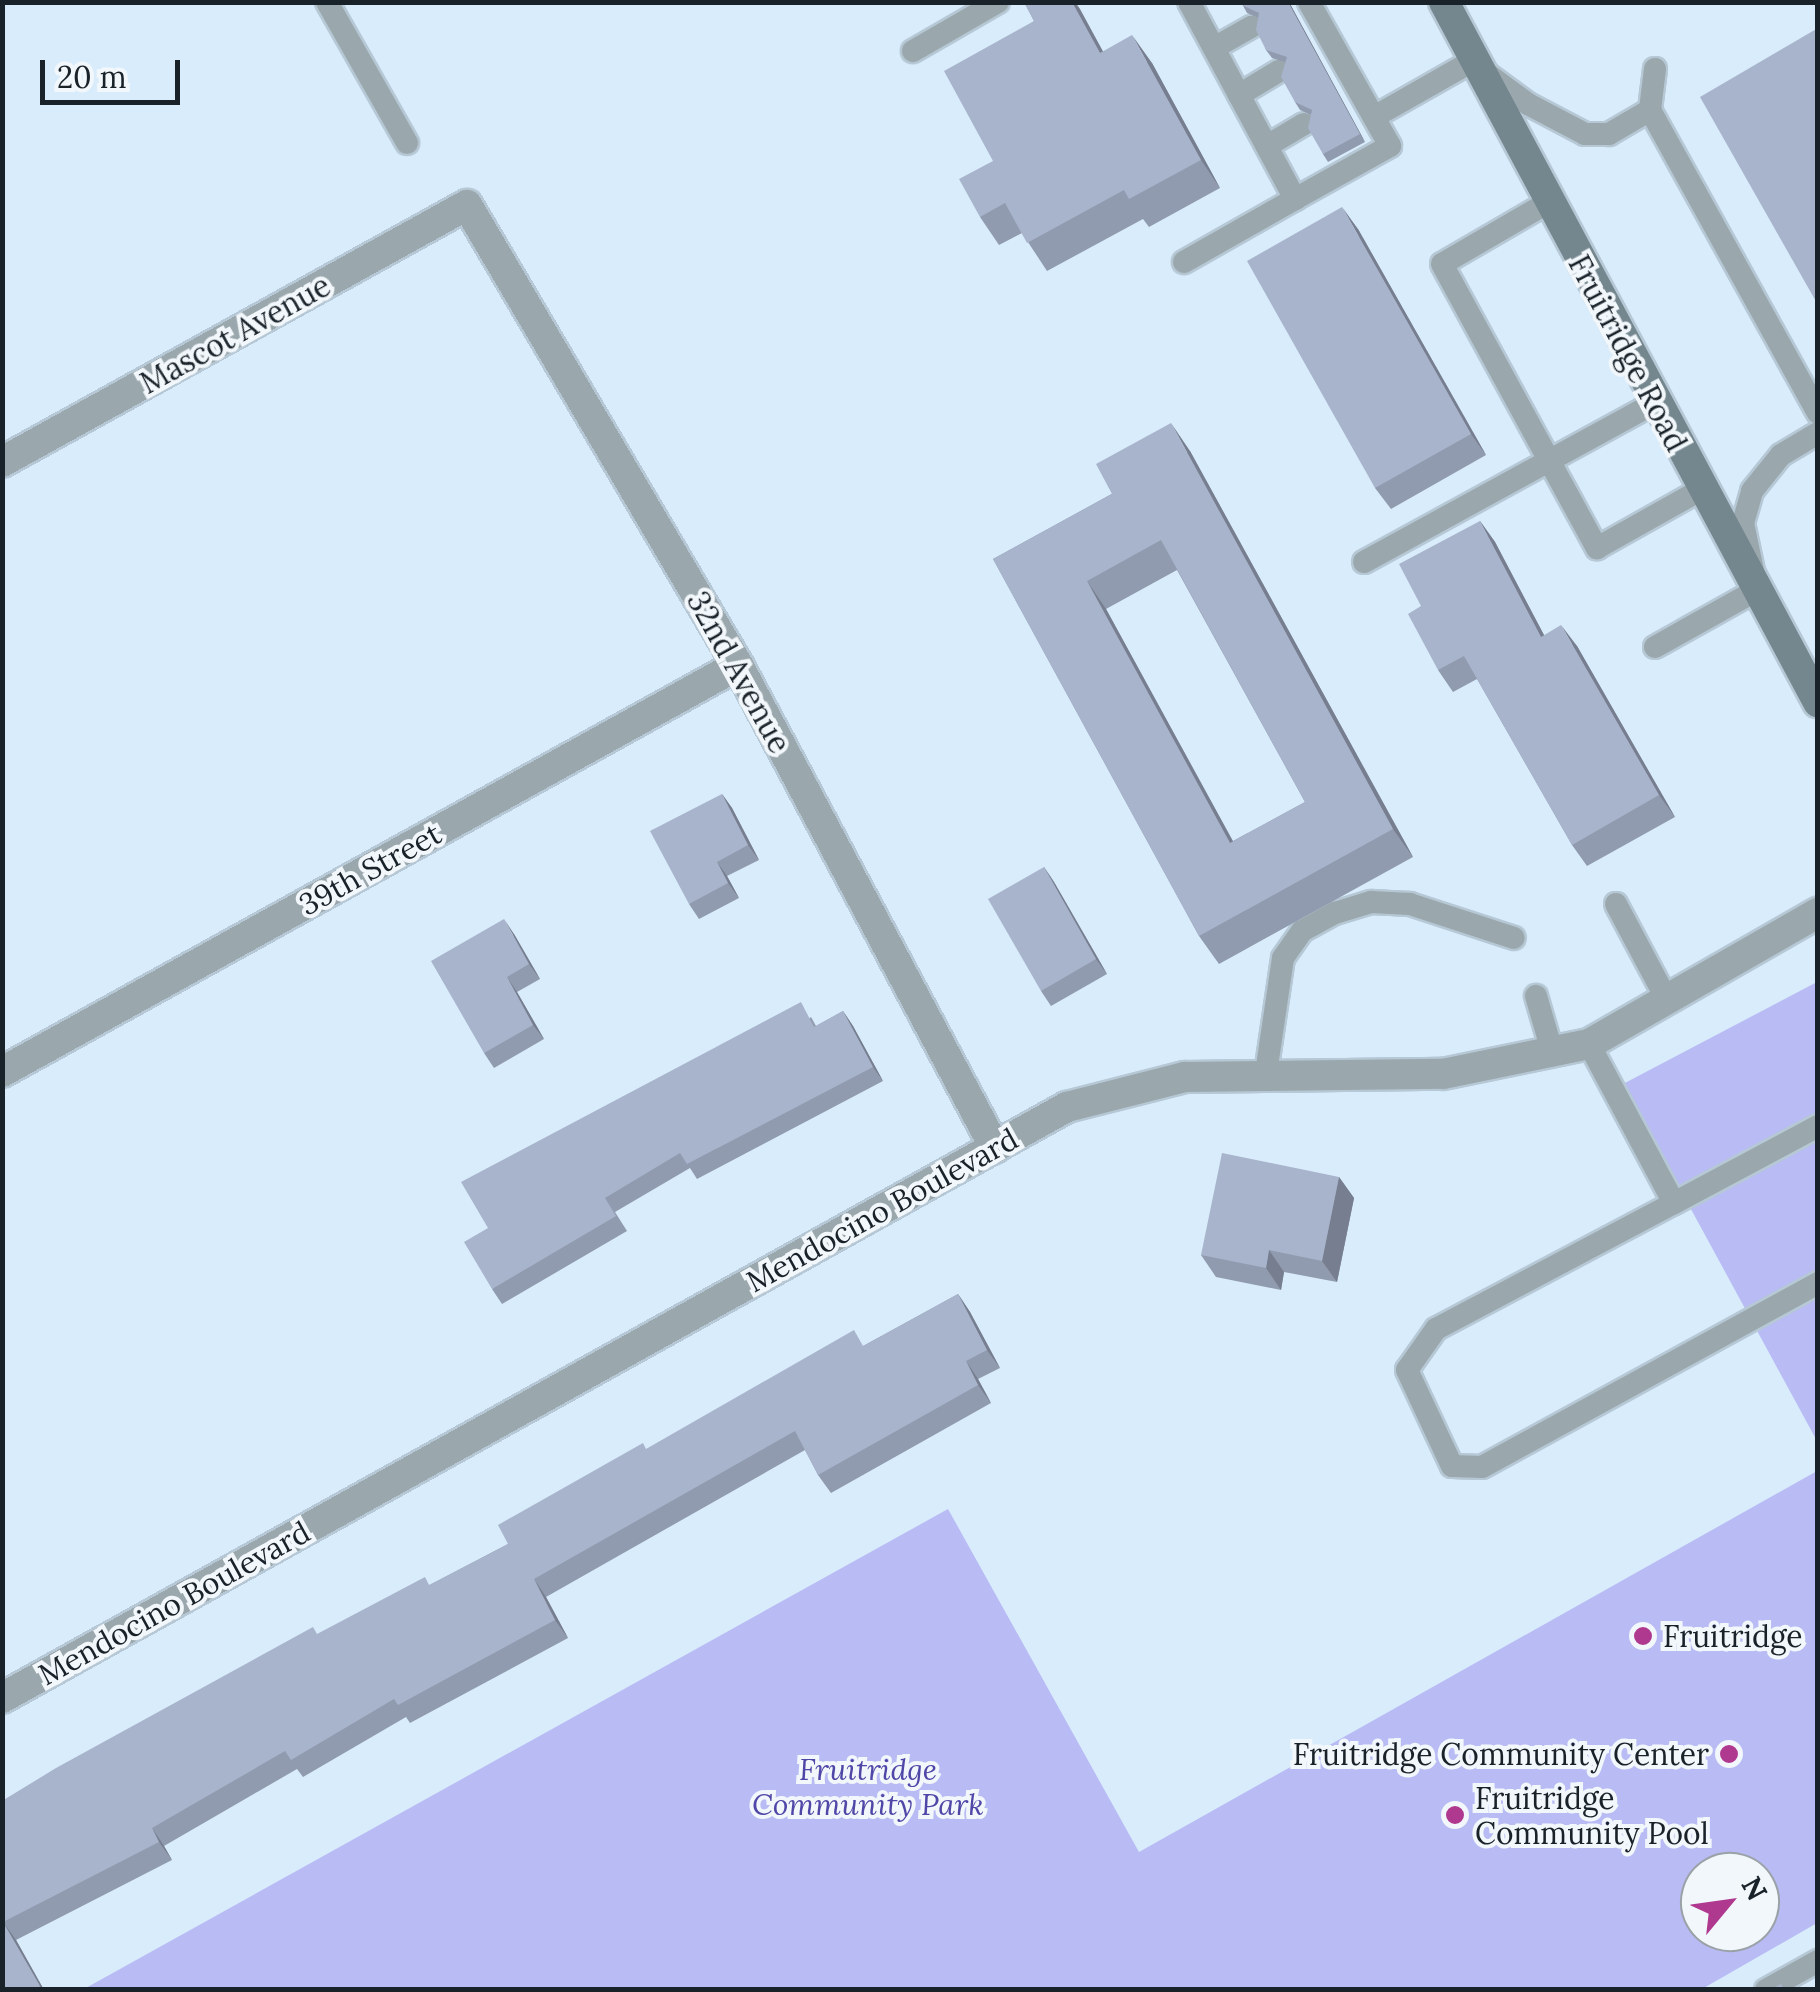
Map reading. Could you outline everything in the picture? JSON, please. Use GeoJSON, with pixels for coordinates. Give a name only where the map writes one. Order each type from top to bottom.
{"type":"FeatureCollection","features":[{"type":"Feature","properties":{"kind":"main road","name":"Fruitridge Road"},"geometry":{"type":"LineString","coordinates":[[1444,2],[1471,62],[1818,702]]}},
{"type":"Feature","properties":{"kind":"street","name":"Mascot Avenue"},"geometry":{"type":"LineString","coordinates":[[2,462],[468,205]]}},
{"type":"Feature","properties":{"kind":"street","name":"32nd Avenue"},"geometry":{"type":"LineString","coordinates":[[468,205],[738,665],[995,1148]]}},
{"type":"Feature","properties":{"kind":"street","name":"39th Street"},"geometry":{"type":"LineString","coordinates":[[2,1072],[738,665]]}},
{"type":"Feature","properties":{"kind":"street","name":"Mendocino Boulevard"},"geometry":{"type":"LineString","coordinates":[[2,1698],[1067,1107],[1138,1086],[1266,1074],[1443,1074],[1588,1044],[1665,996],[1818,912]]}},
{"type":"Feature","properties":{"kind":"lane"},"geometry":{"type":"LineString","coordinates":[[327,2],[407,143]]}},
{"type":"Feature","properties":{"kind":"lane"},"geometry":{"type":"LineString","coordinates":[[913,50],[998,2]]}},
{"type":"Feature","properties":{"kind":"lane"},"geometry":{"type":"LineString","coordinates":[[1189,2],[1296,199]]}},
{"type":"Feature","properties":{"kind":"lane"},"geometry":{"type":"LineString","coordinates":[[1184,262],[1390,146],[1374,117],[1350,96],[1299,3]]}},
{"type":"Feature","properties":{"kind":"lane"},"geometry":{"type":"LineString","coordinates":[[1214,48],[1251,27]]}},
{"type":"Feature","properties":{"kind":"lane"},"geometry":{"type":"LineString","coordinates":[[1374,117],[1471,62],[1528,104],[1585,134],[1609,134],[1650,110]]}},
{"type":"Feature","properties":{"kind":"lane"},"geometry":{"type":"LineString","coordinates":[[1656,69],[1650,110],[1818,413]]}},
{"type":"Feature","properties":{"kind":"lane"},"geometry":{"type":"LineString","coordinates":[[1238,95],[1279,71]]}},
{"type":"Feature","properties":{"kind":"lane"},"geometry":{"type":"LineString","coordinates":[[1267,146],[1304,124]]}},
{"type":"Feature","properties":{"kind":"lane"},"geometry":{"type":"LineString","coordinates":[[1547,203],[1442,264],[1598,548],[1702,489]]}},
{"type":"Feature","properties":{"kind":"lane"},"geometry":{"type":"LineString","coordinates":[[1364,562],[1548,457],[1655,403]]}},
{"type":"Feature","properties":{"kind":"lane"},"geometry":{"type":"LineString","coordinates":[[1655,647],[1757,590],[1743,523],[1752,491],[1781,455],[1818,433]]}},
{"type":"Feature","properties":{"kind":"lane"},"geometry":{"type":"LineString","coordinates":[[1266,1074],[1283,958],[1302,931],[1334,913],[1371,902],[1410,904],[1514,938]]}},
{"type":"Feature","properties":{"kind":"lane"},"geometry":{"type":"LineString","coordinates":[[1616,904],[1665,996]]}},
{"type":"Feature","properties":{"kind":"lane"},"geometry":{"type":"LineString","coordinates":[[1536,996],[1552,1051]]}},
{"type":"Feature","properties":{"kind":"lane"},"geometry":{"type":"LineString","coordinates":[[1588,1044],[1674,1203]]}},
{"type":"Feature","properties":{"kind":"lane"},"geometry":{"type":"LineString","coordinates":[[1818,1126],[1436,1329],[1407,1370],[1452,1466],[1482,1467],[1818,1283]]}},
{"type":"Feature","properties":{"kind":"lane"},"geometry":{"type":"LineString","coordinates":[[1766,1990],[1818,1961]]}},
{"type":"Feature","properties":{"kind":"green space"},"geometry":{"type":"Polygon","coordinates":[[[1817,982],[1817,1441],[1623,1084],[1817,982]]]}},
{"type":"Feature","properties":{"kind":"green space","name":"Fruitridge Community Park"},"geometry":{"type":"Polygon","coordinates":[[[1817,1471],[1817,1923],[1780,1944],[1780,1852],[1680,1852],[1680,1952],[1766,1952],[1702,1989],[84,1989],[948,1509],[1139,1852],[1817,1471]]]}},
{"type":"Feature","properties":{"kind":"building"},"geometry":{"type":"Polygon","coordinates":[[[1024,2],[1072,2],[1100,53],[1132,35],[1201,160],[1129,199],[1124,190],[1027,243],[1005,203],[980,217],[959,179],[993,161],[944,71],[1034,21],[1024,2]]]}},
{"type":"Feature","properties":{"kind":"building"},"geometry":{"type":"Polygon","coordinates":[[[1241,2],[1288,2],[1360,134],[1323,154],[1308,128],[1312,110],[1295,102],[1281,77],[1287,57],[1266,50],[1256,30],[1259,13],[1241,2]]]}},
{"type":"Feature","properties":{"kind":"building"},"geometry":{"type":"Polygon","coordinates":[[[1818,28],[1818,305],[1700,97],[1818,28]]]}},
{"type":"Feature","properties":{"kind":"building"},"geometry":{"type":"Polygon","coordinates":[[[1342,207],[1471,434],[1375,488],[1247,261],[1342,207]]]}},
{"type":"Feature","properties":{"kind":"building"},"geometry":{"type":"Polygon","coordinates":[[[1171,423],[1393,829],[1199,936],[993,559],[1112,494],[1096,464],[1171,423]],[[1161,540],[1087,581],[1230,843],[1305,802],[1161,540]]]}},
{"type":"Feature","properties":{"kind":"building"},"geometry":{"type":"Polygon","coordinates":[[[1480,521],[1541,637],[1561,625],[1659,795],[1572,845],[1464,656],[1438,670],[1408,614],[1421,606],[1399,564],[1480,521]]]}},
{"type":"Feature","properties":{"kind":"building"},"geometry":{"type":"Polygon","coordinates":[[[722,794],[748,845],[717,862],[728,883],[689,904],[650,831],[722,794]]]}},
{"type":"Feature","properties":{"kind":"building"},"geometry":{"type":"Polygon","coordinates":[[[1044,867],[1096,959],[1041,991],[988,899],[1044,867]]]}},
{"type":"Feature","properties":{"kind":"building"},"geometry":{"type":"Polygon","coordinates":[[[504,919],[529,964],[507,977],[533,1025],[484,1053],[431,961],[504,919]]]}},
{"type":"Feature","properties":{"kind":"building"},"geometry":{"type":"Polygon","coordinates":[[[801,1002],[814,1027],[843,1011],[873,1067],[687,1164],[680,1153],[605,1198],[616,1216],[492,1289],[464,1242],[488,1228],[461,1182],[801,1002]]]}},
{"type":"Feature","properties":{"kind":"building"},"geometry":{"type":"Polygon","coordinates":[[[1222,1153],[1339,1177],[1322,1261],[1269,1250],[1266,1268],[1201,1255],[1222,1153]]]}},
{"type":"Feature","properties":{"kind":"building"},"geometry":{"type":"Polygon","coordinates":[[[958,1294],[987,1350],[966,1361],[978,1385],[818,1475],[795,1431],[534,1579],[555,1620],[398,1705],[394,1699],[291,1760],[285,1751],[152,1828],[159,1842],[3,1922],[40,1986],[35,1990],[2,1990],[2,1801],[313,1627],[317,1634],[425,1577],[429,1585],[508,1544],[498,1525],[643,1443],[646,1449],[854,1330],[863,1346],[958,1294]]]}},
{"type":"Feature","properties":{"kind":"place","name":"Fruitridge"},"geometry":{"type":"Point","coordinates":[1643,1636]}},
{"type":"Feature","properties":{"kind":"place","name":"Fruitridge Community Center"},"geometry":{"type":"Point","coordinates":[1729,1754]}},
{"type":"Feature","properties":{"kind":"place","name":"Fruitridge Community Pool"},"geometry":{"type":"Point","coordinates":[1455,1815]}}]}
